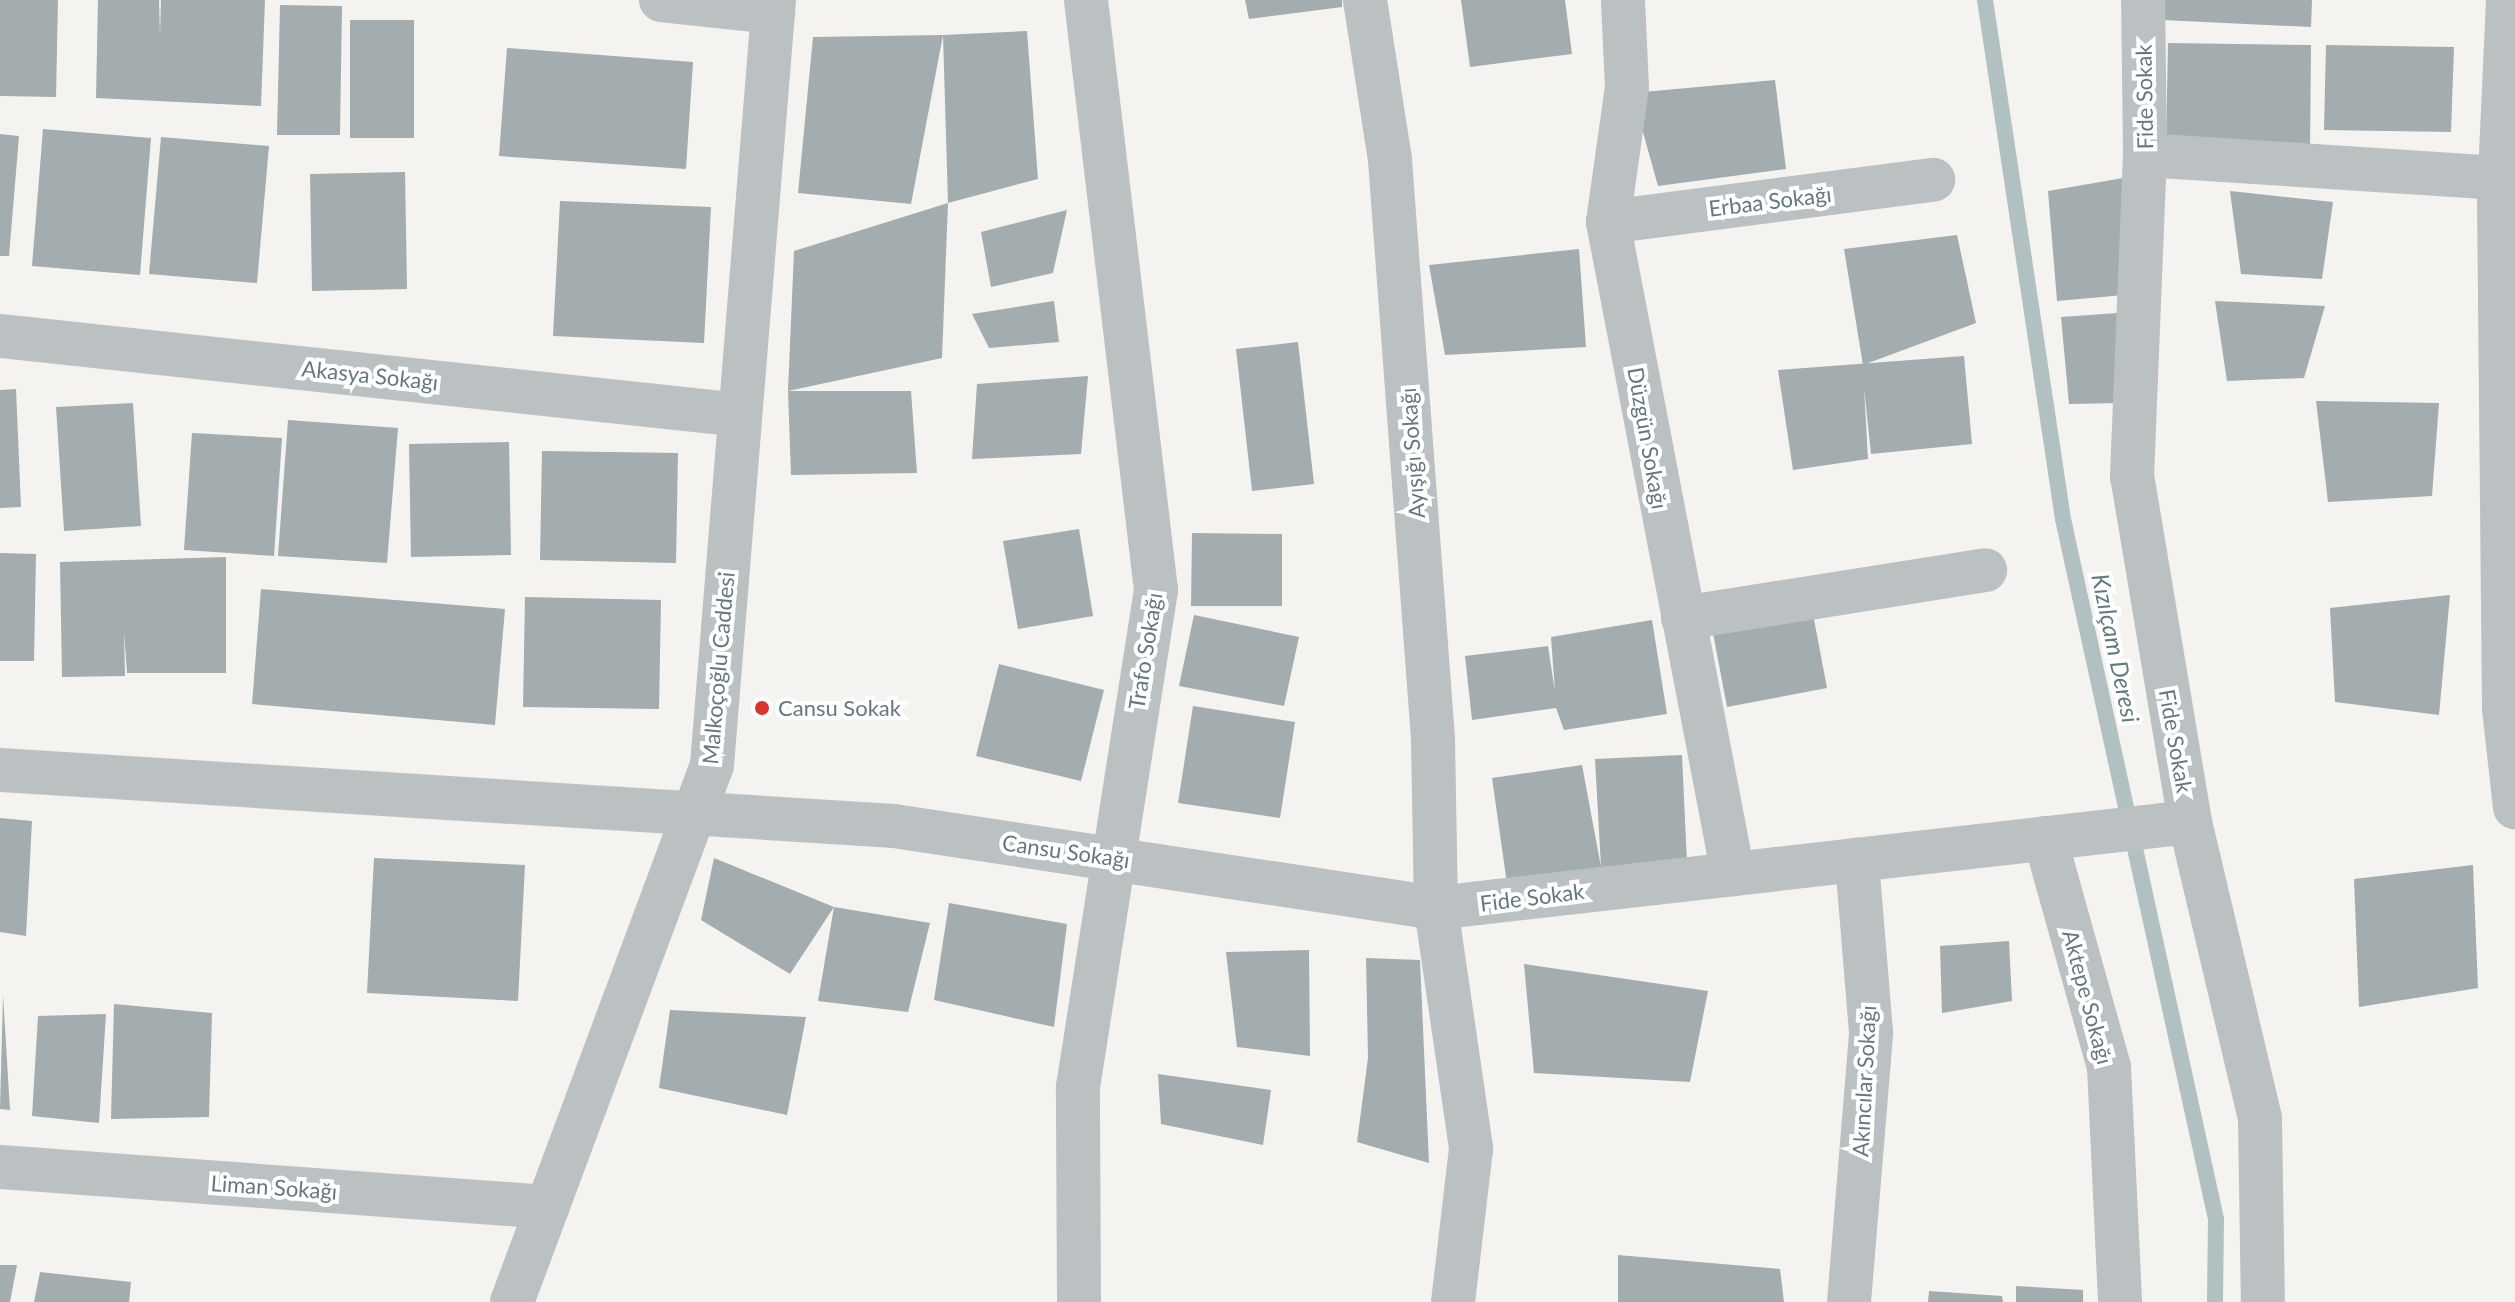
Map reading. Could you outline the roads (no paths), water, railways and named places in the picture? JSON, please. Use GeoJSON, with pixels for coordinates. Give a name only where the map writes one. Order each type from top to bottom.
{"type":"FeatureCollection","features":[{"type":"Feature","properties":{"kind":"street"},"geometry":{"type":"LineString","coordinates":[[661,0],[774,6]]}},
{"type":"Feature","properties":{"kind":"street","name":"Trafo Sokağı"},"geometry":{"type":"LineString","coordinates":[[1079,1302],[1078,1087],[1111,858],[1156,590],[1086,0]]}},
{"type":"Feature","properties":{"kind":"street","name":"Ayışığı Sokağı"},"geometry":{"type":"LineString","coordinates":[[1365,0],[1390,160],[1433,739],[1436,908],[1471,1149],[1453,1302]]}},
{"type":"Feature","properties":{"kind":"street","name":"Düzgün Sokağı"},"geometry":{"type":"LineString","coordinates":[[1623,0],[1627,87],[1608,222],[1733,874]]}},
{"type":"Feature","properties":{"kind":"street","name":"Fide Sokak"},"geometry":{"type":"LineString","coordinates":[[1436,908],[2180,823],[2132,477],[2145,155],[2143,0]]}},
{"type":"Feature","properties":{"kind":"street"},"geometry":{"type":"LineString","coordinates":[[2508,0],[2504,708],[2515,807]]}},
{"type":"Feature","properties":{"kind":"street","name":"Malkoçoğlu Caddesi"},"geometry":{"type":"LineString","coordinates":[[512,1302],[712,765],[774,6]]}},
{"type":"Feature","properties":{"kind":"street"},"geometry":{"type":"LineString","coordinates":[[2145,155],[2508,179]]}},
{"type":"Feature","properties":{"kind":"street","name":"Erbaa Sokağı"},"geometry":{"type":"LineString","coordinates":[[1608,222],[1933,180]]}},
{"type":"Feature","properties":{"kind":"street","name":"Akasya Sokağı"},"geometry":{"type":"LineString","coordinates":[[0,336],[740,415]]}},
{"type":"Feature","properties":{"kind":"street"},"geometry":{"type":"LineString","coordinates":[[1683,618],[1985,570]]}},
{"type":"Feature","properties":{"kind":"street","name":"Cansu Sokağı"},"geometry":{"type":"LineString","coordinates":[[0,770],[694,816],[894,826],[1436,908]]}},
{"type":"Feature","properties":{"kind":"street"},"geometry":{"type":"LineString","coordinates":[[2180,823],[2260,1119],[2263,1302]]}},
{"type":"Feature","properties":{"kind":"street","name":"Aktepe Sokağı"},"geometry":{"type":"LineString","coordinates":[[2045,838],[2109,1067],[2120,1302]]}},
{"type":"Feature","properties":{"kind":"street","name":"Akıncılar Sokağı"},"geometry":{"type":"LineString","coordinates":[[1849,1302],[1871,1032],[1857,860]]}},
{"type":"Feature","properties":{"kind":"street","name":"Liman Sokağı"},"geometry":{"type":"LineString","coordinates":[[0,1167],[548,1207]]}},
{"type":"Feature","properties":{"kind":"waterway","name":"Kızılçam Deresi"},"geometry":{"type":"LineString","coordinates":[[1985,0],[2063,519],[2216,1219],[2215,1302]]}},
{"type":"Feature","properties":{"kind":"place","name":"Cansu Sokak"},"geometry":{"type":"Point","coordinates":[762,708]}}]}
